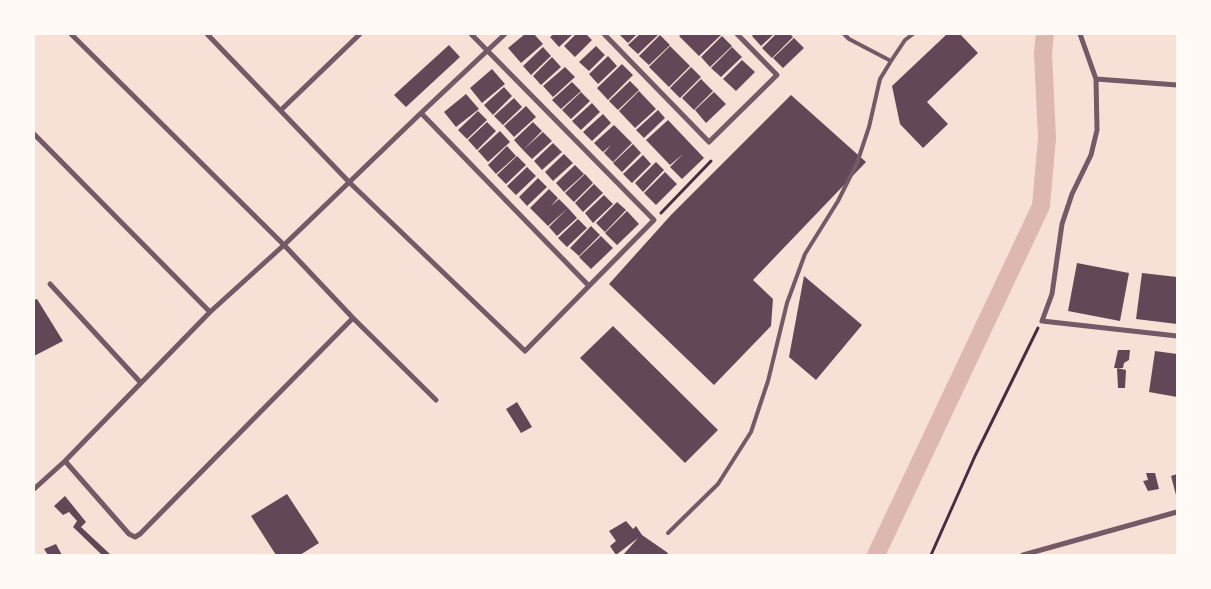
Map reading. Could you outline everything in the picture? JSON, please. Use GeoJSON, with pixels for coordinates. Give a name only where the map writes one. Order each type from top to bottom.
{"type":"FeatureCollection","features":[{"type":"Feature","properties":{"kind":"street"},"geometry":{"type":"LineString","coordinates":[[71,34],[284,245],[353,318],[436,400]]}},
{"type":"Feature","properties":{"kind":"street"},"geometry":{"type":"LineString","coordinates":[[207,34],[349,182],[525,351],[654,220],[471,34]]}},
{"type":"Feature","properties":{"kind":"street"},"geometry":{"type":"LineString","coordinates":[[34,489],[65,461],[210,312],[284,245],[505,34]]}},
{"type":"Feature","properties":{"kind":"street"},"geometry":{"type":"LineString","coordinates":[[604,34],[709,142],[777,75],[737,34]]}},
{"type":"Feature","properties":{"kind":"street"},"geometry":{"type":"LineString","coordinates":[[1080,34],[1096,79],[1097,130],[1091,155],[1072,194],[1062,224],[1052,294],[1042,321],[1177,336]]}},
{"type":"Feature","properties":{"kind":"street"},"geometry":{"type":"LineString","coordinates":[[281,110],[355,35]]}},
{"type":"Feature","properties":{"kind":"street"},"geometry":{"type":"LineString","coordinates":[[1096,79],[1177,85]]}},
{"type":"Feature","properties":{"kind":"street"},"geometry":{"type":"LineString","coordinates":[[421,113],[590,286]]}},
{"type":"Feature","properties":{"kind":"street"},"geometry":{"type":"LineString","coordinates":[[34,134],[210,312]]}},
{"type":"Feature","properties":{"kind":"street"},"geometry":{"type":"LineString","coordinates":[[50,284],[141,383]]}},
{"type":"Feature","properties":{"kind":"street"},"geometry":{"type":"LineString","coordinates":[[65,461],[129,534],[135,537],[353,318]]}},
{"type":"Feature","properties":{"kind":"street"},"geometry":{"type":"LineString","coordinates":[[1023,555],[1177,512]]}},
{"type":"Feature","properties":{"kind":"lane"},"geometry":{"type":"LineString","coordinates":[[844,34],[891,61]]}},
{"type":"Feature","properties":{"kind":"lane"},"geometry":{"type":"LineString","coordinates":[[668,532],[718,484],[751,432],[768,380],[787,303],[805,254],[838,201],[857,163],[869,127],[880,79],[905,40],[913,34]]}},
{"type":"Feature","properties":{"kind":"path"},"geometry":{"type":"LineString","coordinates":[[654,220],[710,161]]}},
{"type":"Feature","properties":{"kind":"path"},"geometry":{"type":"LineString","coordinates":[[931,555],[975,456],[1042,321]]}},
{"type":"Feature","properties":{"kind":"building"},"geometry":{"type":"Polygon","coordinates":[[[525,34],[534,34],[543,44],[521,63],[508,48],[525,34]]]}},
{"type":"Feature","properties":{"kind":"building"},"geometry":{"type":"Polygon","coordinates":[[[554,34],[573,34],[559,47],[550,37],[554,34]]]}},
{"type":"Feature","properties":{"kind":"building"},"geometry":{"type":"Polygon","coordinates":[[[576,34],[586,34],[592,40],[575,57],[564,46],[576,34]]]}},
{"type":"Feature","properties":{"kind":"building"},"geometry":{"type":"Polygon","coordinates":[[[619,34],[637,34],[628,43],[619,34]]]}},
{"type":"Feature","properties":{"kind":"building"},"geometry":{"type":"Polygon","coordinates":[[[640,34],[659,34],[638,54],[628,45],[640,34]]]}},
{"type":"Feature","properties":{"kind":"building"},"geometry":{"type":"Polygon","coordinates":[[[682,34],[721,35],[699,56],[679,36],[682,34]]]}},
{"type":"Feature","properties":{"kind":"building"},"geometry":{"type":"Polygon","coordinates":[[[754,34],[774,34],[761,46],[752,36],[754,34]]]}},
{"type":"Feature","properties":{"kind":"building"},"geometry":{"type":"Polygon","coordinates":[[[776,34],[790,34],[793,37],[772,58],[762,48],[776,34]]]}},
{"type":"Feature","properties":{"kind":"building"},"geometry":{"type":"Polygon","coordinates":[[[947,34],[960,34],[978,53],[927,102],[948,124],[923,148],[900,124],[892,86],[947,34]]]}},
{"type":"Feature","properties":{"kind":"building"},"geometry":{"type":"Polygon","coordinates":[[[660,35],[670,45],[649,65],[639,56],[660,35]]]}},
{"type":"Feature","properties":{"kind":"building"},"geometry":{"type":"Polygon","coordinates":[[[722,36],[732,46],[710,67],[701,57],[722,36]]]}},
{"type":"Feature","properties":{"kind":"building"},"geometry":{"type":"Polygon","coordinates":[[[794,38],[804,48],[783,68],[773,58],[794,38]]]}},
{"type":"Feature","properties":{"kind":"building"},"geometry":{"type":"Polygon","coordinates":[[[449,45],[460,57],[406,107],[394,95],[449,45]]]}},
{"type":"Feature","properties":{"kind":"building"},"geometry":{"type":"Polygon","coordinates":[[[596,46],[605,55],[589,71],[579,62],[596,46]]]}},
{"type":"Feature","properties":{"kind":"building"},"geometry":{"type":"Polygon","coordinates":[[[670,46],[690,66],[669,87],[649,67],[670,46]]]}},
{"type":"Feature","properties":{"kind":"building"},"geometry":{"type":"Polygon","coordinates":[[[543,47],[551,56],[531,75],[523,66],[543,47]]]}},
{"type":"Feature","properties":{"kind":"building"},"geometry":{"type":"Polygon","coordinates":[[[732,47],[742,57],[721,77],[711,68],[732,47]]]}},
{"type":"Feature","properties":{"kind":"building"},"geometry":{"type":"Polygon","coordinates":[[[608,56],[617,66],[598,84],[589,74],[608,56]]]}},
{"type":"Feature","properties":{"kind":"building"},"geometry":{"type":"Polygon","coordinates":[[[552,57],[561,67],[541,85],[533,76],[552,57]]]}},
{"type":"Feature","properties":{"kind":"building"},"geometry":{"type":"Polygon","coordinates":[[[742,60],[755,72],[736,91],[723,79],[742,60]]]}},
{"type":"Feature","properties":{"kind":"building"},"geometry":{"type":"Polygon","coordinates":[[[622,64],[633,75],[608,100],[597,88],[622,64]]]}},
{"type":"Feature","properties":{"kind":"building"},"geometry":{"type":"Polygon","coordinates":[[[565,67],[575,77],[553,97],[543,86],[565,67]]]}},
{"type":"Feature","properties":{"kind":"building"},"geometry":{"type":"Polygon","coordinates":[[[691,67],[701,77],[680,98],[670,88],[691,67]]]}},
{"type":"Feature","properties":{"kind":"building"},"geometry":{"type":"Polygon","coordinates":[[[492,69],[505,84],[482,103],[470,88],[492,69]]]}},
{"type":"Feature","properties":{"kind":"building"},"geometry":{"type":"Polygon","coordinates":[[[701,79],[713,91],[694,110],[682,98],[701,79]]]}},
{"type":"Feature","properties":{"kind":"building"},"geometry":{"type":"Polygon","coordinates":[[[630,81],[639,90],[618,110],[609,101],[630,81]]]}},
{"type":"Feature","properties":{"kind":"building"},"geometry":{"type":"Polygon","coordinates":[[[572,82],[581,91],[561,109],[552,100],[572,82]]]}},
{"type":"Feature","properties":{"kind":"building"},"geometry":{"type":"Polygon","coordinates":[[[504,87],[512,96],[493,115],[484,105],[504,87]]]}},
{"type":"Feature","properties":{"kind":"building"},"geometry":{"type":"Polygon","coordinates":[[[639,91],[656,109],[635,128],[619,111],[639,91]]]}},
{"type":"Feature","properties":{"kind":"building"},"geometry":{"type":"Polygon","coordinates":[[[581,92],[590,101],[571,119],[562,110],[581,92]]]}},
{"type":"Feature","properties":{"kind":"building"},"geometry":{"type":"Polygon","coordinates":[[[714,92],[726,104],[706,123],[695,110],[714,92]]]}},
{"type":"Feature","properties":{"kind":"building"},"geometry":{"type":"Polygon","coordinates":[[[466,94],[479,109],[456,127],[444,112],[466,94]]]}},
{"type":"Feature","properties":{"kind":"building"},"geometry":{"type":"Polygon","coordinates":[[[791,95],[866,162],[753,280],[773,299],[771,326],[714,385],[609,284],[671,215],[791,95]]]}},
{"type":"Feature","properties":{"kind":"building"},"geometry":{"type":"Polygon","coordinates":[[[514,98],[522,107],[503,125],[494,116],[514,98]]]}},
{"type":"Feature","properties":{"kind":"building"},"geometry":{"type":"Polygon","coordinates":[[[592,103],[600,112],[581,130],[572,121],[592,103]]]}},
{"type":"Feature","properties":{"kind":"building"},"geometry":{"type":"Polygon","coordinates":[[[526,106],[536,117],[514,137],[504,126],[526,106]]]}},
{"type":"Feature","properties":{"kind":"building"},"geometry":{"type":"Polygon","coordinates":[[[658,110],[665,118],[644,138],[636,130],[658,110]]]}},
{"type":"Feature","properties":{"kind":"building"},"geometry":{"type":"Polygon","coordinates":[[[478,111],[487,120],[467,139],[458,130],[478,111]]]}},
{"type":"Feature","properties":{"kind":"building"},"geometry":{"type":"Polygon","coordinates":[[[603,114],[611,123],[592,141],[583,132],[603,114]]]}},
{"type":"Feature","properties":{"kind":"building"},"geometry":{"type":"Polygon","coordinates":[[[668,120],[704,158],[682,179],[670,167],[683,154],[670,165],[646,140],[668,120]]]}},
{"type":"Feature","properties":{"kind":"building"},"geometry":{"type":"Polygon","coordinates":[[[487,122],[496,131],[477,150],[468,140],[487,122]]]}},
{"type":"Feature","properties":{"kind":"building"},"geometry":{"type":"Polygon","coordinates":[[[533,122],[542,131],[523,150],[514,140],[533,122]]]}},
{"type":"Feature","properties":{"kind":"building"},"geometry":{"type":"Polygon","coordinates":[[[614,125],[632,143],[613,162],[604,153],[611,145],[603,152],[594,143],[614,125]]]}},
{"type":"Feature","properties":{"kind":"building"},"geometry":{"type":"Polygon","coordinates":[[[500,131],[510,142],[488,162],[478,151],[500,131]]]}},
{"type":"Feature","properties":{"kind":"building"},"geometry":{"type":"Polygon","coordinates":[[[543,132],[552,141],[532,159],[523,150],[543,132]]]}},
{"type":"Feature","properties":{"kind":"building"},"geometry":{"type":"Polygon","coordinates":[[[553,143],[562,152],[542,170],[534,161],[553,143]]]}},
{"type":"Feature","properties":{"kind":"building"},"geometry":{"type":"Polygon","coordinates":[[[633,144],[641,153],[622,172],[613,163],[633,144]]]}},
{"type":"Feature","properties":{"kind":"building"},"geometry":{"type":"Polygon","coordinates":[[[507,146],[516,156],[496,174],[488,165],[507,146]]]}},
{"type":"Feature","properties":{"kind":"building"},"geometry":{"type":"Polygon","coordinates":[[[564,154],[573,163],[553,181],[545,172],[564,154]]]}},
{"type":"Feature","properties":{"kind":"building"},"geometry":{"type":"Polygon","coordinates":[[[643,155],[651,164],[632,183],[623,174],[643,155]]]}},
{"type":"Feature","properties":{"kind":"building"},"geometry":{"type":"Polygon","coordinates":[[[517,156],[526,165],[506,184],[497,175],[517,156]]]}},
{"type":"Feature","properties":{"kind":"building"},"geometry":{"type":"Polygon","coordinates":[[[656,162],[664,170],[643,192],[635,183],[656,162]]]}},
{"type":"Feature","properties":{"kind":"building"},"geometry":{"type":"Polygon","coordinates":[[[575,165],[584,174],[564,192],[556,183],[575,165]]]}},
{"type":"Feature","properties":{"kind":"building"},"geometry":{"type":"Polygon","coordinates":[[[527,167],[536,176],[516,195],[507,186],[527,167]]]}},
{"type":"Feature","properties":{"kind":"building"},"geometry":{"type":"Polygon","coordinates":[[[665,172],[677,184],[656,205],[644,193],[665,172]]]}},
{"type":"Feature","properties":{"kind":"building"},"geometry":{"type":"Polygon","coordinates":[[[585,174],[593,183],[574,202],[565,193],[585,174]]]}},
{"type":"Feature","properties":{"kind":"building"},"geometry":{"type":"Polygon","coordinates":[[[538,178],[547,187],[527,206],[519,197],[538,178]]]}},
{"type":"Feature","properties":{"kind":"building"},"geometry":{"type":"Polygon","coordinates":[[[594,184],[603,193],[583,212],[575,203],[594,184]]]}},
{"type":"Feature","properties":{"kind":"building"},"geometry":{"type":"Polygon","coordinates":[[[549,189],[558,198],[551,206],[559,199],[568,208],[548,226],[530,208],[549,189]]]}},
{"type":"Feature","properties":{"kind":"building"},"geometry":{"type":"Polygon","coordinates":[[[604,195],[613,204],[593,223],[585,213],[604,195]]]}},
{"type":"Feature","properties":{"kind":"building"},"geometry":{"type":"Polygon","coordinates":[[[617,202],[626,210],[605,232],[596,223],[617,202]]]}},
{"type":"Feature","properties":{"kind":"building"},"geometry":{"type":"Polygon","coordinates":[[[568,208],[577,218],[557,236],[549,227],[568,208]]]}},
{"type":"Feature","properties":{"kind":"building"},"geometry":{"type":"Polygon","coordinates":[[[627,211],[639,224],[617,245],[605,233],[627,211]]]}},
{"type":"Feature","properties":{"kind":"building"},"geometry":{"type":"Polygon","coordinates":[[[578,219],[587,228],[567,247],[558,238],[578,219]]]}},
{"type":"Feature","properties":{"kind":"building"},"geometry":{"type":"Polygon","coordinates":[[[591,226],[600,235],[579,256],[570,248],[591,226]]]}},
{"type":"Feature","properties":{"kind":"building"},"geometry":{"type":"Polygon","coordinates":[[[601,236],[613,248],[591,269],[579,257],[601,236]]]}},
{"type":"Feature","properties":{"kind":"building"},"geometry":{"type":"Polygon","coordinates":[[[1077,263],[1129,273],[1120,321],[1068,311],[1077,263]]]}},
{"type":"Feature","properties":{"kind":"building"},"geometry":{"type":"Polygon","coordinates":[[[1142,273],[1177,277],[1177,324],[1136,319],[1142,273]]]}},
{"type":"Feature","properties":{"kind":"building"},"geometry":{"type":"Polygon","coordinates":[[[804,276],[862,325],[816,380],[789,357],[804,276]]]}},
{"type":"Feature","properties":{"kind":"building"},"geometry":{"type":"Polygon","coordinates":[[[37,299],[63,341],[34,356],[34,300],[37,299]]]}},
{"type":"Feature","properties":{"kind":"building"},"geometry":{"type":"Polygon","coordinates":[[[613,326],[718,430],[685,463],[580,358],[613,326]]]}},
{"type":"Feature","properties":{"kind":"building"},"geometry":{"type":"Polygon","coordinates":[[[1118,350],[1130,350],[1129,360],[1124,363],[1123,368],[1114,368],[1118,350]]]}},
{"type":"Feature","properties":{"kind":"building"},"geometry":{"type":"Polygon","coordinates":[[[1155,351],[1177,354],[1177,397],[1149,392],[1155,351]]]}},
{"type":"Feature","properties":{"kind":"building"},"geometry":{"type":"Polygon","coordinates":[[[1117,368],[1126,370],[1125,388],[1118,388],[1117,368]]]}},
{"type":"Feature","properties":{"kind":"building"},"geometry":{"type":"Polygon","coordinates":[[[517,402],[532,427],[521,433],[506,409],[517,402]]]}},
{"type":"Feature","properties":{"kind":"building"},"geometry":{"type":"Polygon","coordinates":[[[1146,473],[1155,473],[1159,489],[1148,491],[1143,481],[1148,480],[1146,473]]]}},
{"type":"Feature","properties":{"kind":"building"},"geometry":{"type":"Polygon","coordinates":[[[1177,474],[1177,495],[1176,495],[1171,476],[1177,474]]]}},
{"type":"Feature","properties":{"kind":"building"},"geometry":{"type":"Polygon","coordinates":[[[287,494],[319,543],[300,555],[276,555],[251,516],[287,494]]]}},
{"type":"Feature","properties":{"kind":"building"},"geometry":{"type":"Polygon","coordinates":[[[65,496],[86,522],[81,527],[111,555],[102,555],[73,527],[77,521],[69,512],[63,515],[54,506],[65,496]]]}},
{"type":"Feature","properties":{"kind":"building"},"geometry":{"type":"Polygon","coordinates":[[[626,521],[633,529],[636,526],[642,535],[668,553],[666,555],[623,555],[638,538],[616,555],[610,546],[616,541],[609,531],[626,521]]]}},
{"type":"Feature","properties":{"kind":"building"},"geometry":{"type":"Polygon","coordinates":[[[56,544],[62,555],[48,555],[44,549],[56,544]]]}},
{"type":"Feature","properties":{"kind":"waterway"},"geometry":{"type":"LineString","coordinates":[[876,555],[1041,206],[1047,138],[1043,53],[1045,34]]}}]}
